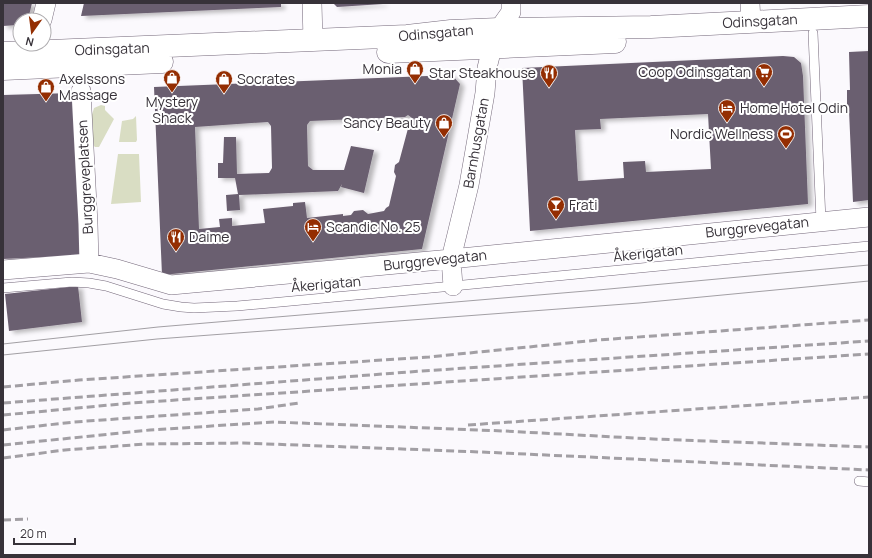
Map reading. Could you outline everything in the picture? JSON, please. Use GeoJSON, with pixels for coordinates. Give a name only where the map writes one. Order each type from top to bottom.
{"type":"FeatureCollection","features":[{"type":"Feature","properties":{"kind":"main road","name":"Odinsgatan"},"geometry":{"type":"LineString","coordinates":[[3,69],[651,27],[750,12],[869,16]]}},
{"type":"Feature","properties":{"kind":"main road","name":"Odinsgatan"},"geometry":{"type":"LineString","coordinates":[[52,48],[313,41],[407,36],[451,31],[496,38],[813,33],[869,29]]}},
{"type":"Feature","properties":{"kind":"street"},"geometry":{"type":"LineString","coordinates":[[312,3],[313,41]]}},
{"type":"Feature","properties":{"kind":"street","name":"Barnhusgatan"},"geometry":{"type":"LineString","coordinates":[[452,286],[451,259],[469,185],[485,93],[487,68],[496,38],[511,12],[511,3]]}},
{"type":"Feature","properties":{"kind":"street","name":"Burggreveplatsen"},"geometry":{"type":"LineString","coordinates":[[81,91],[89,263]]}},
{"type":"Feature","properties":{"kind":"street","name":"Burggrevegatan"},"geometry":{"type":"LineString","coordinates":[[3,270],[89,263],[171,285],[451,259],[869,217]]}},
{"type":"Feature","properties":{"kind":"lane"},"geometry":{"type":"LineString","coordinates":[[813,33],[821,221]]}},
{"type":"Feature","properties":{"kind":"lane","name":"Åkerigatan"},"geometry":{"type":"LineString","coordinates":[[3,288],[72,282],[89,283],[106,286],[163,304],[181,307],[194,308],[236,306],[869,246]]}},
{"type":"Feature","properties":{"kind":"lane"},"geometry":{"type":"LineString","coordinates":[[859,482],[869,482]]}},
{"type":"Feature","properties":{"kind":"green space"},"geometry":{"type":"Polygon","coordinates":[[[101,105],[105,106],[105,110],[114,119],[99,147],[95,147],[93,145],[91,118],[94,108],[101,105]]]}},
{"type":"Feature","properties":{"kind":"green space"},"geometry":{"type":"Polygon","coordinates":[[[136,116],[136,142],[119,142],[122,121],[133,119],[136,116]]]}},
{"type":"Feature","properties":{"kind":"green space"},"geometry":{"type":"Polygon","coordinates":[[[118,154],[139,154],[141,202],[111,204],[118,154]]]}},
{"type":"Feature","properties":{"kind":"building"},"geometry":{"type":"Polygon","coordinates":[[[3,3],[32,3],[30,12],[12,12],[12,25],[3,26],[3,3]]]}},
{"type":"Feature","properties":{"kind":"building"},"geometry":{"type":"Polygon","coordinates":[[[84,3],[281,3],[281,7],[81,16],[84,3]]]}},
{"type":"Feature","properties":{"kind":"building"},"geometry":{"type":"Polygon","coordinates":[[[333,3],[383,3],[383,4],[337,7],[333,3]]]}},
{"type":"Feature","properties":{"kind":"building"},"geometry":{"type":"Polygon","coordinates":[[[869,51],[869,200],[853,202],[849,110],[847,110],[847,90],[850,90],[849,52],[869,51]]]}},
{"type":"Feature","properties":{"kind":"building"},"geometry":{"type":"Polygon","coordinates":[[[783,56],[794,57],[801,63],[803,76],[808,204],[530,231],[522,68],[783,56]],[[708,114],[600,119],[601,129],[575,130],[578,181],[624,178],[623,162],[645,161],[646,172],[711,169],[708,114]]]}},
{"type":"Feature","properties":{"kind":"building"},"geometry":{"type":"Polygon","coordinates":[[[452,75],[460,84],[422,249],[162,275],[154,87],[452,75]],[[408,115],[405,117],[310,121],[307,125],[308,166],[313,170],[344,170],[351,146],[374,150],[364,193],[341,187],[342,184],[338,191],[239,195],[240,210],[227,211],[226,195],[238,194],[235,178],[218,178],[218,163],[223,163],[224,137],[236,137],[237,174],[269,173],[272,168],[271,126],[268,122],[195,127],[199,229],[220,227],[219,219],[232,218],[232,226],[265,223],[263,209],[293,206],[293,203],[305,202],[307,218],[343,214],[343,216],[351,215],[354,211],[363,210],[368,214],[384,211],[389,206],[396,176],[394,172],[395,165],[399,162],[412,118],[408,115]]]}},
{"type":"Feature","properties":{"kind":"building"},"geometry":{"type":"Polygon","coordinates":[[[73,93],[83,255],[3,259],[3,95],[73,93]]]}},
{"type":"Feature","properties":{"kind":"building"},"geometry":{"type":"Polygon","coordinates":[[[78,286],[82,322],[9,331],[5,294],[78,286]]]}},
{"type":"Feature","properties":{"kind":"tram line"},"geometry":{"type":"LineString","coordinates":[[3,344],[158,327],[598,290],[869,265]]}},
{"type":"Feature","properties":{"kind":"tram line"},"geometry":{"type":"LineString","coordinates":[[3,355],[157,339],[639,303],[869,281]]}},
{"type":"Feature","properties":{"kind":"railway"},"geometry":{"type":"LineString","coordinates":[[3,387],[79,380],[429,357],[598,340],[869,320]]}},
{"type":"Feature","properties":{"kind":"railway"},"geometry":{"type":"LineString","coordinates":[[3,403],[422,371],[869,341]]}},
{"type":"Feature","properties":{"kind":"railway"},"geometry":{"type":"LineString","coordinates":[[3,415],[131,403],[869,354]]}},
{"type":"Feature","properties":{"kind":"railway"},"geometry":{"type":"LineString","coordinates":[[468,425],[869,397]]}},
{"type":"Feature","properties":{"kind":"railway"},"geometry":{"type":"LineString","coordinates":[[3,430],[74,422],[258,409],[299,403]]}},
{"type":"Feature","properties":{"kind":"railway"},"geometry":{"type":"LineString","coordinates":[[3,445],[150,430],[274,422],[869,447]]}},
{"type":"Feature","properties":{"kind":"railway"},"geometry":{"type":"LineString","coordinates":[[3,458],[65,450],[146,444],[243,443],[481,452],[869,470]]}},
{"type":"Feature","properties":{"kind":"railway"},"geometry":{"type":"LineString","coordinates":[[3,520],[28,519]]}},
{"type":"Feature","properties":{"kind":"place","name":"Monia"},"geometry":{"type":"Point","coordinates":[415,84]}},
{"type":"Feature","properties":{"kind":"place","name":"Coop Odinsgatan"},"geometry":{"type":"Point","coordinates":[764,87]}},
{"type":"Feature","properties":{"kind":"place","name":"Star Steakhouse"},"geometry":{"type":"Point","coordinates":[549,88]}},
{"type":"Feature","properties":{"kind":"place","name":"Mystery Shack"},"geometry":{"type":"Point","coordinates":[172,93]}},
{"type":"Feature","properties":{"kind":"place","name":"Socrates"},"geometry":{"type":"Point","coordinates":[224,94]}},
{"type":"Feature","properties":{"kind":"place","name":"Axelssons Massage"},"geometry":{"type":"Point","coordinates":[46,102]}},
{"type":"Feature","properties":{"kind":"place","name":"Home Hotel Odin"},"geometry":{"type":"Point","coordinates":[727,123]}},
{"type":"Feature","properties":{"kind":"place","name":"Sancy Beauty"},"geometry":{"type":"Point","coordinates":[444,138]}},
{"type":"Feature","properties":{"kind":"place","name":"Nordic Wellness"},"geometry":{"type":"Point","coordinates":[786,149]}},
{"type":"Feature","properties":{"kind":"place","name":"Frati"},"geometry":{"type":"Point","coordinates":[556,220]}},
{"type":"Feature","properties":{"kind":"place","name":"Scandic No. 25"},"geometry":{"type":"Point","coordinates":[313,242]}},
{"type":"Feature","properties":{"kind":"place","name":"Daime"},"geometry":{"type":"Point","coordinates":[176,252]}}]}
